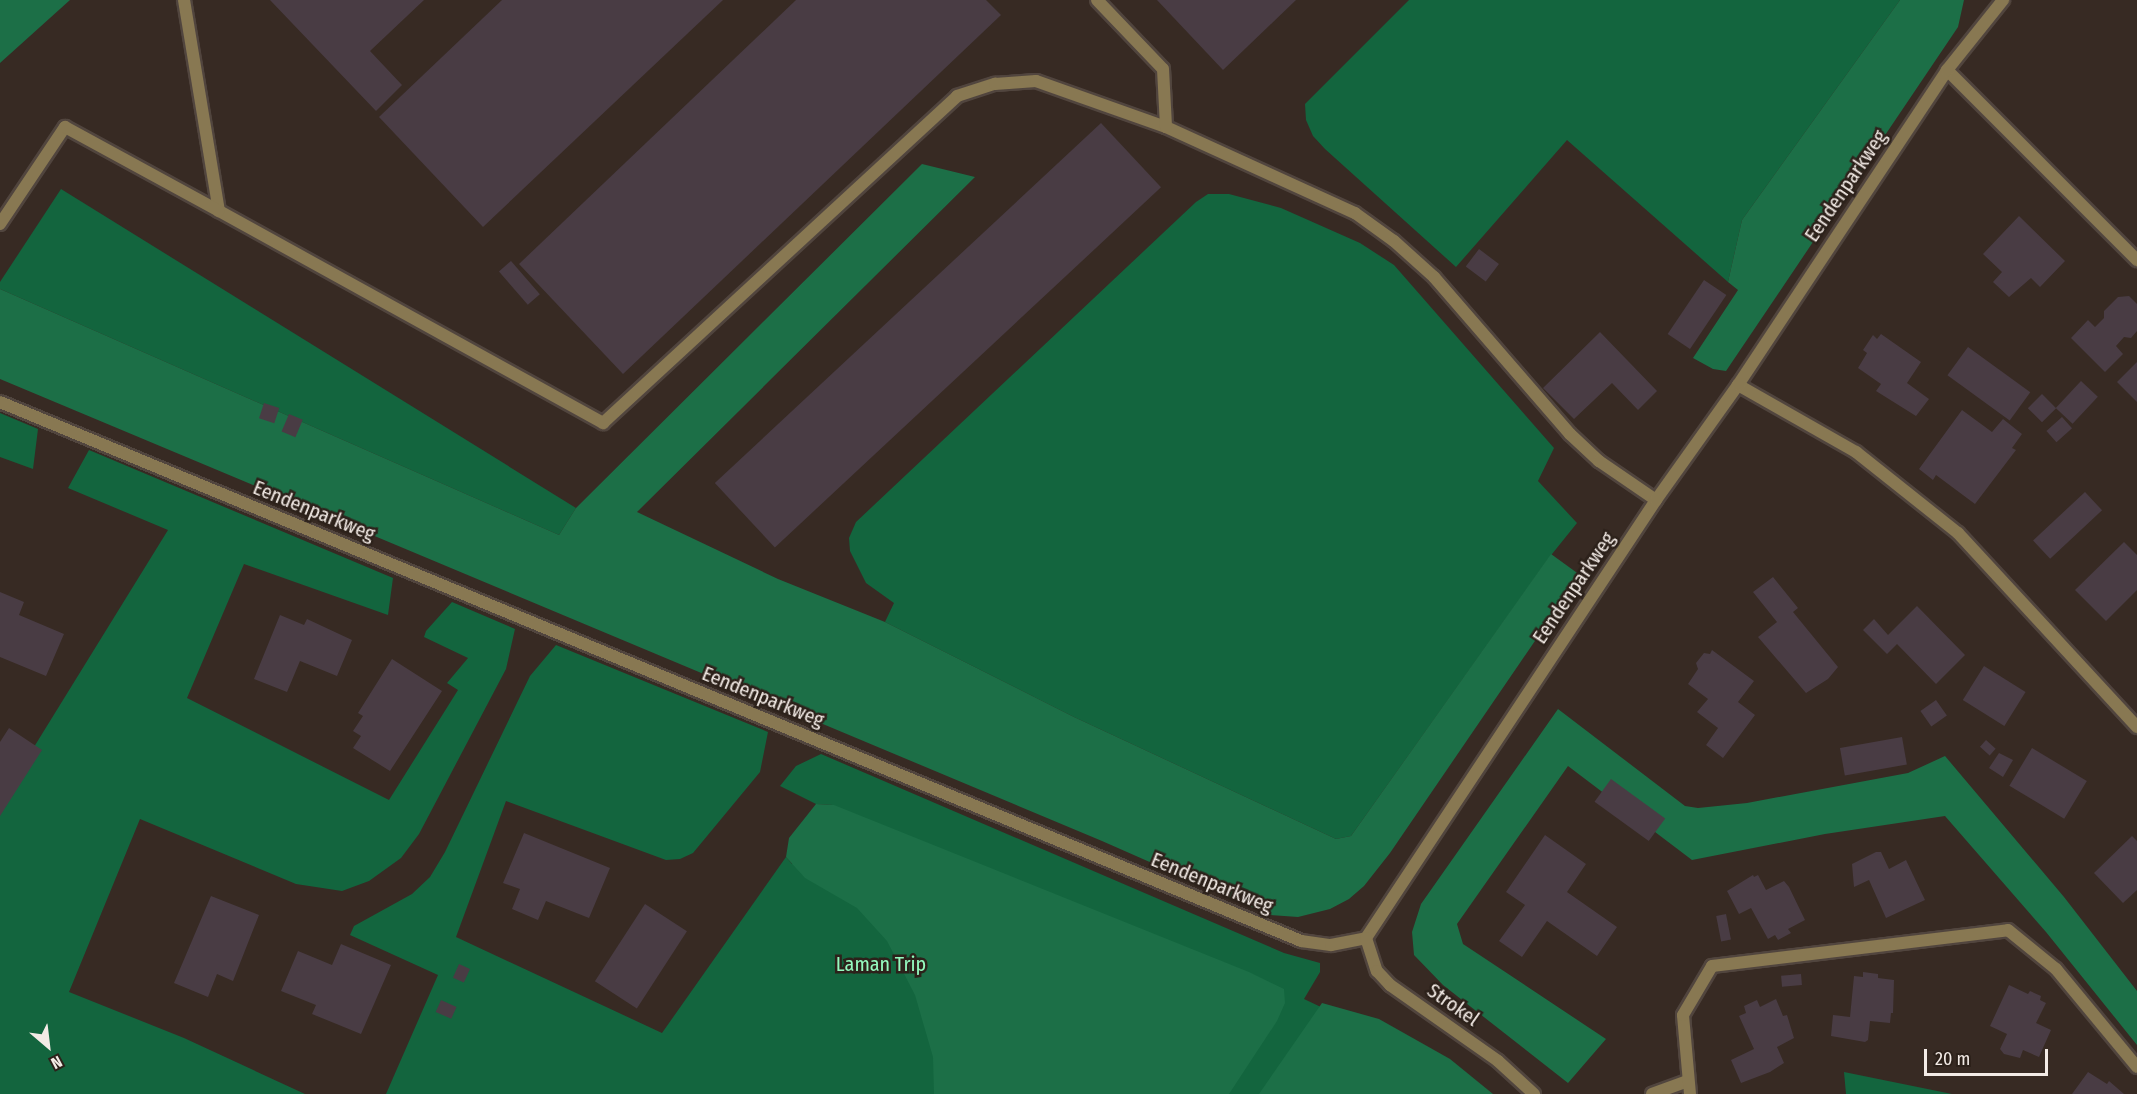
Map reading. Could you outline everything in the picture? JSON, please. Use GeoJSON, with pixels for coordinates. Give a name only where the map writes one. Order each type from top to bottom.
{"type":"FeatureCollection","features":[{"type":"Feature","properties":{"kind":"street"},"geometry":{"type":"LineString","coordinates":[[184,0],[219,211]]}},
{"type":"Feature","properties":{"kind":"street"},"geometry":{"type":"LineString","coordinates":[[1097,0],[1162,69],[1166,127]]}},
{"type":"Feature","properties":{"kind":"street","name":"Eendenparkweg"},"geometry":{"type":"LineString","coordinates":[[0,402],[1301,941],[1331,945],[1366,938],[1656,500],[1738,385],[1947,70],[2003,0]]}},
{"type":"Feature","properties":{"kind":"street"},"geometry":{"type":"LineString","coordinates":[[1947,70],[2137,260]]}},
{"type":"Feature","properties":{"kind":"street"},"geometry":{"type":"LineString","coordinates":[[0,224],[65,127],[603,423],[957,96],[996,84],[1036,81],[1166,127],[1355,213],[1394,241],[1434,277],[1570,434],[1599,461],[1656,500]]}},
{"type":"Feature","properties":{"kind":"street"},"geometry":{"type":"LineString","coordinates":[[1738,385],[1856,452],[1958,533],[2137,727]]}},
{"type":"Feature","properties":{"kind":"street"},"geometry":{"type":"LineString","coordinates":[[1690,1094],[1683,1015],[1712,966],[2008,930],[2056,969],[2137,1067]]}},
{"type":"Feature","properties":{"kind":"street","name":"Strokel"},"geometry":{"type":"LineString","coordinates":[[1366,938],[1377,971],[1390,985],[1498,1061],[1534,1094]]}},
{"type":"Feature","properties":{"kind":"street"},"geometry":{"type":"LineString","coordinates":[[1652,1094],[1688,1081]]}},
{"type":"Feature","properties":{"kind":"green space"},"geometry":{"type":"Polygon","coordinates":[[[0,0],[70,0],[0,63],[0,0]]]}},
{"type":"Feature","properties":{"kind":"green space"},"geometry":{"type":"Polygon","coordinates":[[[1409,0],[1900,0],[1742,220],[1728,282],[1567,140],[1456,267],[1325,149],[1313,136],[1306,120],[1305,104],[1409,0]]]}},
{"type":"Feature","properties":{"kind":"green space"},"geometry":{"type":"Polygon","coordinates":[[[1900,0],[1964,0],[1958,27],[1726,371],[1713,369],[1693,358],[1738,290],[1728,282],[1742,220],[1900,0]]]}},
{"type":"Feature","properties":{"kind":"green space"},"geometry":{"type":"Polygon","coordinates":[[[922,164],[975,177],[637,512],[778,579],[885,622],[1074,717],[1336,839],[1351,836],[1551,554],[1580,575],[1390,853],[1364,886],[1349,899],[1330,909],[1298,917],[1270,915],[1102,841],[0,379],[0,289],[559,535],[576,508],[922,164]]]}},
{"type":"Feature","properties":{"kind":"green space"},"geometry":{"type":"Polygon","coordinates":[[[61,189],[576,508],[559,535],[0,289],[0,282],[61,189]]]}},
{"type":"Feature","properties":{"kind":"green space"},"geometry":{"type":"Polygon","coordinates":[[[1208,194],[1229,194],[1281,208],[1360,243],[1394,265],[1554,448],[1538,481],[1577,523],[1548,559],[1351,836],[1336,839],[1074,717],[885,622],[894,603],[866,583],[850,551],[849,538],[856,522],[1196,202],[1208,194]]]}},
{"type":"Feature","properties":{"kind":"green space"},"geometry":{"type":"Polygon","coordinates":[[[0,413],[38,429],[33,469],[0,457],[0,413]]]}},
{"type":"Feature","properties":{"kind":"green space"},"geometry":{"type":"Polygon","coordinates":[[[89,450],[393,578],[388,615],[244,564],[187,698],[389,800],[458,690],[447,683],[468,658],[424,637],[426,631],[452,602],[515,629],[506,669],[419,834],[401,858],[369,881],[342,891],[296,884],[140,819],[69,992],[184,1038],[305,1094],[0,1094],[0,802],[168,530],[68,488],[89,450]]]}},
{"type":"Feature","properties":{"kind":"green space","name":"Laman Trip"},"geometry":{"type":"Polygon","coordinates":[[[556,645],[768,732],[760,772],[693,853],[680,859],[666,860],[506,801],[456,937],[662,1033],[786,857],[792,864],[833,805],[816,804],[780,786],[796,766],[821,754],[1284,953],[1320,963],[1320,972],[1304,999],[1399,1044],[1472,1094],[386,1094],[438,975],[350,935],[354,926],[412,894],[430,877],[445,852],[530,676],[556,645]]]}},
{"type":"Feature","properties":{"kind":"green space"},"geometry":{"type":"Polygon","coordinates":[[[1558,709],[1685,806],[1698,808],[1747,803],[1908,773],[1945,756],[2064,897],[2137,991],[2137,1045],[2046,932],[1945,816],[1825,834],[1692,860],[1568,766],[1457,924],[1463,944],[1606,1039],[1568,1083],[1443,985],[1414,955],[1412,932],[1421,904],[1558,709]]]}},
{"type":"Feature","properties":{"kind":"green space"},"geometry":{"type":"Polygon","coordinates":[[[816,804],[834,805],[1249,972],[1284,989],[1285,1003],[1277,1021],[1229,1094],[934,1094],[933,1057],[915,995],[887,941],[857,908],[805,878],[786,857],[789,838],[816,804]]]}},
{"type":"Feature","properties":{"kind":"green space"},"geometry":{"type":"Polygon","coordinates":[[[1322,1003],[1379,1019],[1450,1059],[1493,1094],[1259,1094],[1322,1003]]]}},
{"type":"Feature","properties":{"kind":"green space"},"geometry":{"type":"Polygon","coordinates":[[[1844,1072],[1952,1094],[1846,1094],[1844,1072]]]}},
{"type":"Feature","properties":{"kind":"building"},"geometry":{"type":"Polygon","coordinates":[[[270,0],[424,0],[370,51],[402,85],[376,111],[270,0]]]}},
{"type":"Feature","properties":{"kind":"building"},"geometry":{"type":"Polygon","coordinates":[[[502,0],[723,0],[483,227],[379,117],[502,0]]]}},
{"type":"Feature","properties":{"kind":"building"},"geometry":{"type":"Polygon","coordinates":[[[796,0],[986,0],[1001,15],[623,374],[519,264],[796,0]]]}},
{"type":"Feature","properties":{"kind":"building"},"geometry":{"type":"Polygon","coordinates":[[[1157,0],[1296,0],[1223,70],[1157,0]]]}},
{"type":"Feature","properties":{"kind":"building"},"geometry":{"type":"Polygon","coordinates":[[[1101,123],[1161,187],[775,547],[715,483],[1101,123]]]}},
{"type":"Feature","properties":{"kind":"building"},"geometry":{"type":"Polygon","coordinates":[[[2019,216],[2065,261],[2040,287],[2031,278],[2009,297],[1993,282],[2002,272],[1983,254],[2019,216]]]}},
{"type":"Feature","properties":{"kind":"building"},"geometry":{"type":"Polygon","coordinates":[[[1479,249],[1499,264],[1486,282],[1466,267],[1479,249]]]}},
{"type":"Feature","properties":{"kind":"building"},"geometry":{"type":"Polygon","coordinates":[[[511,261],[540,294],[528,305],[499,271],[511,261]]]}},
{"type":"Feature","properties":{"kind":"building"},"geometry":{"type":"Polygon","coordinates":[[[1704,280],[1726,295],[1690,349],[1668,334],[1704,280]]]}},
{"type":"Feature","properties":{"kind":"building"},"geometry":{"type":"Polygon","coordinates":[[[2129,296],[2137,304],[2137,331],[2131,338],[2124,337],[2116,346],[2123,354],[2105,372],[2071,338],[2088,320],[2095,327],[2104,318],[2104,311],[2118,297],[2129,296]]]}},
{"type":"Feature","properties":{"kind":"building"},"geometry":{"type":"Polygon","coordinates":[[[1600,332],[1657,391],[1638,410],[1612,383],[1574,419],[1543,388],[1600,332]]]}},
{"type":"Feature","properties":{"kind":"building"},"geometry":{"type":"Polygon","coordinates":[[[1881,334],[1921,362],[1907,383],[1929,399],[1916,416],[1876,391],[1881,384],[1858,368],[1867,353],[1863,350],[1873,335],[1877,339],[1881,334]]]}},
{"type":"Feature","properties":{"kind":"building"},"geometry":{"type":"Polygon","coordinates":[[[1968,347],[2030,392],[2010,421],[1947,375],[1968,347]]]}},
{"type":"Feature","properties":{"kind":"building"},"geometry":{"type":"Polygon","coordinates":[[[2137,362],[2137,402],[2117,382],[2137,362]]]}},
{"type":"Feature","properties":{"kind":"building"},"geometry":{"type":"Polygon","coordinates":[[[2081,381],[2098,397],[2073,424],[2056,408],[2081,381]]]}},
{"type":"Feature","properties":{"kind":"building"},"geometry":{"type":"Polygon","coordinates":[[[2042,394],[2056,408],[2042,422],[2028,408],[2042,394]]]}},
{"type":"Feature","properties":{"kind":"building"},"geometry":{"type":"Polygon","coordinates":[[[264,403],[279,408],[274,423],[259,418],[264,403]]]}},
{"type":"Feature","properties":{"kind":"building"},"geometry":{"type":"Polygon","coordinates":[[[1962,410],[1992,432],[2003,419],[2022,434],[2012,448],[2016,450],[1975,504],[1936,475],[1933,480],[1919,469],[1962,410]]]}},
{"type":"Feature","properties":{"kind":"building"},"geometry":{"type":"Polygon","coordinates":[[[289,414],[303,420],[295,437],[282,431],[289,414]]]}},
{"type":"Feature","properties":{"kind":"building"},"geometry":{"type":"Polygon","coordinates":[[[2062,417],[2072,428],[2056,442],[2046,431],[2062,417]]]}},
{"type":"Feature","properties":{"kind":"building"},"geometry":{"type":"Polygon","coordinates":[[[2085,492],[2102,510],[2050,559],[2033,540],[2085,492]]]}},
{"type":"Feature","properties":{"kind":"building"},"geometry":{"type":"Polygon","coordinates":[[[2124,542],[2137,555],[2137,590],[2106,621],[2075,590],[2124,542]]]}},
{"type":"Feature","properties":{"kind":"building"},"geometry":{"type":"Polygon","coordinates":[[[1773,577],[1798,608],[1793,612],[1838,667],[1828,679],[1806,693],[1758,637],[1777,622],[1753,592],[1773,577]]]}},
{"type":"Feature","properties":{"kind":"building"},"geometry":{"type":"Polygon","coordinates":[[[0,592],[24,602],[19,615],[64,634],[46,676],[0,657],[0,592]]]}},
{"type":"Feature","properties":{"kind":"building"},"geometry":{"type":"Polygon","coordinates":[[[1917,606],[1965,655],[1936,684],[1897,644],[1887,654],[1863,630],[1874,619],[1888,635],[1917,606]]]}},
{"type":"Feature","properties":{"kind":"building"},"geometry":{"type":"Polygon","coordinates":[[[280,615],[304,625],[307,619],[352,640],[337,676],[300,661],[287,692],[254,679],[280,615]]]}},
{"type":"Feature","properties":{"kind":"building"},"geometry":{"type":"Polygon","coordinates":[[[1712,650],[1754,681],[1738,702],[1755,715],[1723,758],[1706,745],[1718,728],[1697,712],[1708,699],[1688,684],[1698,669],[1696,663],[1704,653],[1710,654],[1712,650]]]}},
{"type":"Feature","properties":{"kind":"building"},"geometry":{"type":"Polygon","coordinates":[[[392,659],[442,691],[390,771],[353,748],[361,736],[353,731],[363,716],[358,713],[392,659]]]}},
{"type":"Feature","properties":{"kind":"building"},"geometry":{"type":"Polygon","coordinates":[[[1984,666],[2026,692],[2004,726],[1963,700],[1984,666]]]}},
{"type":"Feature","properties":{"kind":"building"},"geometry":{"type":"Polygon","coordinates":[[[1936,700],[1947,716],[1931,726],[1920,711],[1936,700]]]}},
{"type":"Feature","properties":{"kind":"building"},"geometry":{"type":"Polygon","coordinates":[[[9,728],[42,750],[0,816],[0,742],[9,728]]]}},
{"type":"Feature","properties":{"kind":"building"},"geometry":{"type":"Polygon","coordinates":[[[1902,737],[1907,765],[1845,776],[1840,748],[1902,737]]]}},
{"type":"Feature","properties":{"kind":"building"},"geometry":{"type":"Polygon","coordinates":[[[1986,740],[1996,749],[1990,755],[1980,747],[1986,740]]]}},
{"type":"Feature","properties":{"kind":"building"},"geometry":{"type":"Polygon","coordinates":[[[2032,748],[2087,781],[2064,819],[2009,786],[2032,748]]]}},
{"type":"Feature","properties":{"kind":"building"},"geometry":{"type":"Polygon","coordinates":[[[1999,753],[2013,760],[2003,777],[1989,768],[1999,753]]]}},
{"type":"Feature","properties":{"kind":"building"},"geometry":{"type":"Polygon","coordinates":[[[1611,779],[1665,818],[1649,841],[1595,802],[1611,779]]]}},
{"type":"Feature","properties":{"kind":"building"},"geometry":{"type":"Polygon","coordinates":[[[524,833],[610,868],[589,918],[546,901],[538,920],[512,909],[520,889],[503,883],[524,833]]]}},
{"type":"Feature","properties":{"kind":"building"},"geometry":{"type":"Polygon","coordinates":[[[1545,835],[1586,864],[1567,892],[1617,927],[1597,956],[1547,921],[1522,957],[1499,941],[1525,905],[1506,892],[1545,835]]]}},
{"type":"Feature","properties":{"kind":"building"},"geometry":{"type":"Polygon","coordinates":[[[2132,836],[2137,841],[2137,890],[2123,903],[2094,873],[2132,836]]]}},
{"type":"Feature","properties":{"kind":"building"},"geometry":{"type":"Polygon","coordinates":[[[1876,852],[1881,852],[1889,869],[1906,860],[1925,900],[1886,918],[1869,880],[1854,887],[1852,864],[1876,852]]]}},
{"type":"Feature","properties":{"kind":"building"},"geometry":{"type":"Polygon","coordinates":[[[1753,875],[1754,877],[1758,875],[1766,890],[1784,881],[1805,920],[1788,929],[1791,933],[1778,940],[1775,935],[1768,939],[1751,908],[1739,914],[1727,891],[1753,875]]]}},
{"type":"Feature","properties":{"kind":"building"},"geometry":{"type":"Polygon","coordinates":[[[211,896],[259,915],[233,981],[217,974],[208,997],[174,983],[211,896]]]}},
{"type":"Feature","properties":{"kind":"building"},"geometry":{"type":"Polygon","coordinates":[[[645,904],[687,931],[637,1008],[595,981],[645,904]]]}},
{"type":"Feature","properties":{"kind":"building"},"geometry":{"type":"Polygon","coordinates":[[[1726,914],[1731,940],[1721,941],[1716,916],[1726,914]]]}},
{"type":"Feature","properties":{"kind":"building"},"geometry":{"type":"Polygon","coordinates":[[[341,944],[391,965],[361,1034],[312,1014],[316,1005],[281,991],[298,951],[332,965],[341,944]]]}},
{"type":"Feature","properties":{"kind":"building"},"geometry":{"type":"Polygon","coordinates":[[[459,964],[470,969],[464,983],[453,978],[459,964]]]}},
{"type":"Feature","properties":{"kind":"building"},"geometry":{"type":"Polygon","coordinates":[[[1863,972],[1878,974],[1878,978],[1894,980],[1893,1013],[1891,1013],[1890,1023],[1870,1021],[1868,1040],[1865,1042],[1831,1036],[1833,1015],[1850,1017],[1854,976],[1863,977],[1863,972]]]}},
{"type":"Feature","properties":{"kind":"building"},"geometry":{"type":"Polygon","coordinates":[[[1801,974],[1802,985],[1782,987],[1781,976],[1801,974]]]}},
{"type":"Feature","properties":{"kind":"building"},"geometry":{"type":"Polygon","coordinates":[[[2009,985],[2028,994],[2030,991],[2041,996],[2040,1000],[2046,1003],[2036,1023],[2051,1030],[2039,1057],[2023,1050],[2020,1058],[2004,1054],[2000,1049],[2007,1034],[1990,1026],[2009,985]]]}},
{"type":"Feature","properties":{"kind":"building"},"geometry":{"type":"Polygon","coordinates":[[[1776,999],[1783,1016],[1787,1015],[1794,1038],[1777,1047],[1784,1063],[1770,1072],[1741,1083],[1731,1060],[1754,1049],[1739,1016],[1746,1013],[1744,1006],[1757,1000],[1760,1007],[1776,999]]]}},
{"type":"Feature","properties":{"kind":"building"},"geometry":{"type":"Polygon","coordinates":[[[441,1000],[457,1007],[451,1019],[436,1012],[441,1000]]]}},
{"type":"Feature","properties":{"kind":"building"},"geometry":{"type":"Polygon","coordinates":[[[2088,1072],[2107,1084],[2109,1081],[2124,1094],[2072,1094],[2088,1072]]]}}]}
